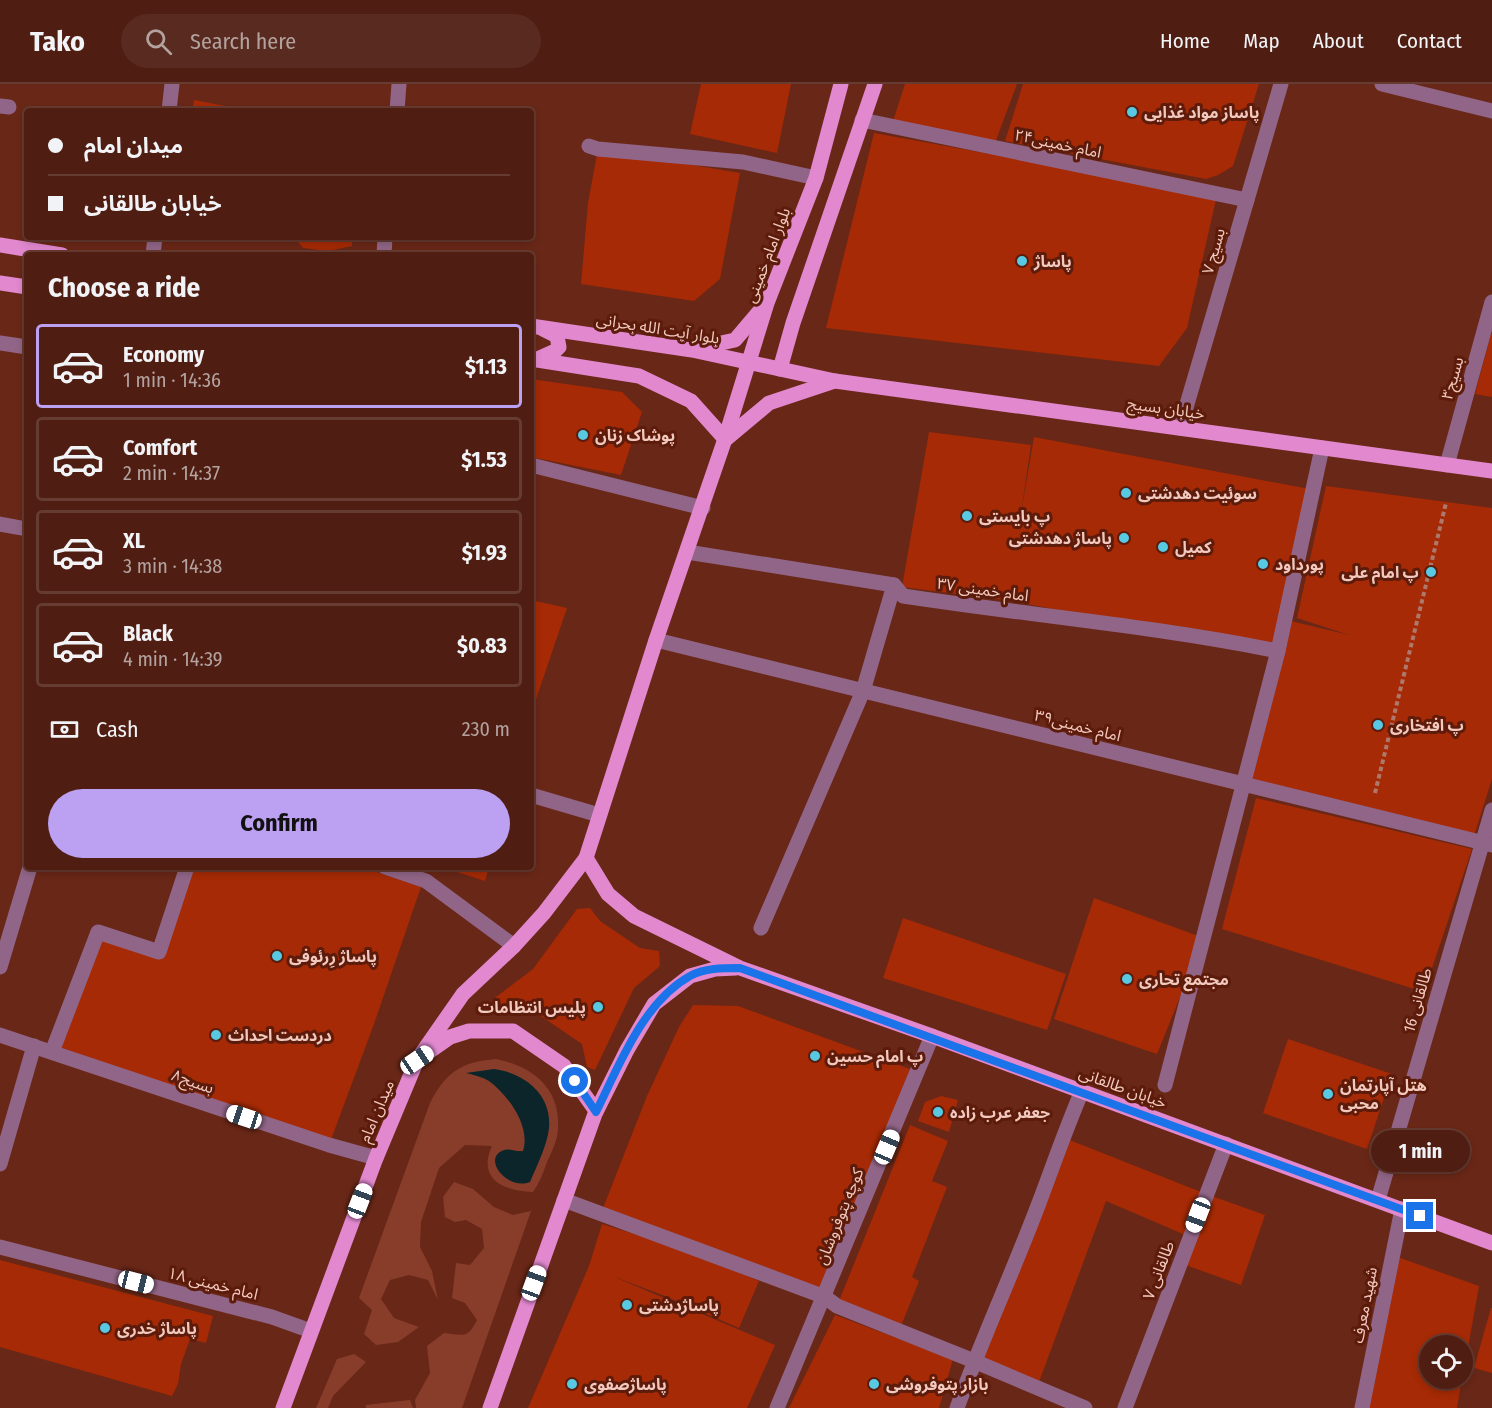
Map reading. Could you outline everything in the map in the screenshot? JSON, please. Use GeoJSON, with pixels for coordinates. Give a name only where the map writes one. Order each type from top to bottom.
{"type":"FeatureCollection","features":[{"type":"Feature","properties":{"kind":"main road","name":"بلوار امام خمینی"},"geometry":{"type":"LineString","coordinates":[[586,858],[656,640],[703,508],[767,303],[816,178],[841,84]]}},
{"type":"Feature","properties":{"kind":"main road"},"geometry":{"type":"LineString","coordinates":[[780,369],[793,323],[875,84]]}},
{"type":"Feature","properties":{"kind":"main road"},"geometry":{"type":"LineString","coordinates":[[0,246],[41,252]]}},
{"type":"Feature","properties":{"kind":"main road"},"geometry":{"type":"LineString","coordinates":[[0,283],[24,286]]}},
{"type":"Feature","properties":{"kind":"main road"},"geometry":{"type":"LineString","coordinates":[[692,350],[735,340],[767,303]]}},
{"type":"Feature","properties":{"kind":"main road"},"geometry":{"type":"LineString","coordinates":[[534,359],[555,351],[559,347],[557,336],[535,327]]}},
{"type":"Feature","properties":{"kind":"main road","name":"بلوار آیت الله بحرانی"},"geometry":{"type":"LineString","coordinates":[[535,327],[692,350],[780,369]]}},
{"type":"Feature","properties":{"kind":"main road"},"geometry":{"type":"LineString","coordinates":[[534,359],[639,376],[692,402],[725,439],[769,403],[835,381]]}},
{"type":"Feature","properties":{"kind":"main road","name":"خیابان بسیج"},"geometry":{"type":"LineString","coordinates":[[780,369],[835,381],[1492,471]]}},
{"type":"Feature","properties":{"kind":"main road","name":"میدان امام"},"geometry":{"type":"LineString","coordinates":[[283,1408],[376,1158],[417,1060],[463,994],[514,946],[544,913],[586,858]]}},
{"type":"Feature","properties":{"kind":"main road","name":"خیابان طالقانی"},"geometry":{"type":"LineString","coordinates":[[586,858],[608,894],[634,916],[740,968],[932,1036],[1492,1243]]}},
{"type":"Feature","properties":{"kind":"main road"},"geometry":{"type":"LineString","coordinates":[[490,1408],[596,1112],[627,1050],[654,1004],[690,976],[715,969],[740,968]]}},
{"type":"Feature","properties":{"kind":"main road"},"geometry":{"type":"LineString","coordinates":[[417,1060],[450,1037],[469,1031],[513,1032],[564,1066],[596,1112]]}},
{"type":"Feature","properties":{"kind":"street"},"geometry":{"type":"LineString","coordinates":[[169,108],[172,84]]}},
{"type":"Feature","properties":{"kind":"street"},"geometry":{"type":"LineString","coordinates":[[397,108],[399,84]]}},
{"type":"Feature","properties":{"kind":"street","name":"بسیج ۷"},"geometry":{"type":"LineString","coordinates":[[1180,428],[1281,84]]}},
{"type":"Feature","properties":{"kind":"street"},"geometry":{"type":"LineString","coordinates":[[1382,84],[1492,111]]}},
{"type":"Feature","properties":{"kind":"street","name":"امام خمینی۲۴"},"geometry":{"type":"LineString","coordinates":[[862,120],[1247,200]]}},
{"type":"Feature","properties":{"kind":"street"},"geometry":{"type":"LineString","coordinates":[[589,146],[743,162],[816,178]]}},
{"type":"Feature","properties":{"kind":"street","name":"بسیج۳"},"geometry":{"type":"LineString","coordinates":[[1447,465],[1492,302]]}},
{"type":"Feature","properties":{"kind":"street"},"geometry":{"type":"LineString","coordinates":[[0,343],[24,347]]}},
{"type":"Feature","properties":{"kind":"street"},"geometry":{"type":"LineString","coordinates":[[1165,1085],[1278,651],[1322,448]]}},
{"type":"Feature","properties":{"kind":"street"},"geometry":{"type":"LineString","coordinates":[[534,466],[703,508]]}},
{"type":"Feature","properties":{"kind":"street"},"geometry":{"type":"LineString","coordinates":[[0,524],[24,529]]}},
{"type":"Feature","properties":{"kind":"street","name":"امام خمینی ۳۷"},"geometry":{"type":"LineString","coordinates":[[687,552],[894,585],[903,596],[1008,612],[1214,638],[1278,651]]}},
{"type":"Feature","properties":{"kind":"street"},"geometry":{"type":"LineString","coordinates":[[761,928],[863,691],[894,585]]}},
{"type":"Feature","properties":{"kind":"street","name":"امام خمینی۳۹"},"geometry":{"type":"LineString","coordinates":[[656,640],[1487,844]]}},
{"type":"Feature","properties":{"kind":"street"},"geometry":{"type":"LineString","coordinates":[[534,796],[599,815]]}},
{"type":"Feature","properties":{"kind":"street","name":"طالقانی 16"},"geometry":{"type":"LineString","coordinates":[[1378,1200],[1487,844],[1492,810]]}},
{"type":"Feature","properties":{"kind":"street"},"geometry":{"type":"LineString","coordinates":[[0,967],[29,870]]}},
{"type":"Feature","properties":{"kind":"street"},"geometry":{"type":"LineString","coordinates":[[52,1052],[98,932],[159,952],[186,870]]}},
{"type":"Feature","properties":{"kind":"street"},"geometry":{"type":"LineString","coordinates":[[394,870],[426,881],[514,946]]}},
{"type":"Feature","properties":{"kind":"street","name":"بسیج۸"},"geometry":{"type":"LineString","coordinates":[[0,1035],[329,1145],[376,1158]]}},
{"type":"Feature","properties":{"kind":"street","name":"کوچه پتوفروشان"},"geometry":{"type":"LineString","coordinates":[[777,1408],[932,1036]]}},
{"type":"Feature","properties":{"kind":"street"},"geometry":{"type":"LineString","coordinates":[[0,1164],[34,1046]]}},
{"type":"Feature","properties":{"kind":"street"},"geometry":{"type":"LineString","coordinates":[[957,1408],[1082,1091]]}},
{"type":"Feature","properties":{"kind":"street","name":"طالقانی ۷"},"geometry":{"type":"LineString","coordinates":[[1125,1408],[1226,1144]]}},
{"type":"Feature","properties":{"kind":"street"},"geometry":{"type":"LineString","coordinates":[[564,1200],[825,1297],[837,1306],[1085,1408]]}},
{"type":"Feature","properties":{"kind":"street","name":"شهید معرف"},"geometry":{"type":"LineString","coordinates":[[1362,1408],[1402,1209]]}},
{"type":"Feature","properties":{"kind":"street","name":"امام خمینی ۱۸"},"geometry":{"type":"LineString","coordinates":[[0,1247],[272,1317],[311,1331]]}},
{"type":"Feature","properties":{"kind":"path"},"geometry":{"type":"LineString","coordinates":[[1370,815],[1446,503]]}},
{"type":"Feature","properties":{"kind":"shaded area"},"geometry":{"type":"Polygon","coordinates":[[[496,1059],[509,1062],[532,1073],[541,1081],[554,1100],[557,1113],[557,1136],[541,1177],[533,1192],[503,1186],[490,1175],[488,1157],[492,1146],[465,1145],[439,1168],[421,1222],[420,1247],[432,1271],[438,1300],[428,1280],[409,1275],[390,1280],[381,1299],[394,1318],[419,1327],[398,1342],[376,1345],[364,1334],[372,1310],[359,1298],[430,1103],[442,1083],[456,1071],[473,1063],[496,1059]]]}},
{"type":"Feature","properties":{"kind":"shaded area"},"geometry":{"type":"Polygon","coordinates":[[[454,1182],[473,1189],[494,1207],[513,1215],[531,1211],[462,1408],[416,1408],[415,1400],[430,1373],[427,1346],[444,1333],[460,1335],[468,1333],[477,1320],[465,1303],[452,1298],[456,1263],[470,1265],[484,1248],[482,1229],[466,1220],[455,1222],[445,1217],[443,1197],[454,1182]]]}},
{"type":"Feature","properties":{"kind":"shaded area"},"geometry":{"type":"Polygon","coordinates":[[[354,1354],[366,1362],[333,1396],[328,1408],[316,1408],[337,1359],[354,1354]]]}},
{"type":"Feature","properties":{"kind":"shaded area"},"geometry":{"type":"Polygon","coordinates":[[[410,1400],[413,1408],[366,1408],[366,1405],[410,1400]]]}},
{"type":"Feature","properties":{"kind":"water"},"geometry":{"type":"Polygon","coordinates":[[[494,1069],[525,1080],[541,1095],[546,1105],[549,1116],[548,1135],[530,1182],[521,1184],[513,1182],[506,1178],[496,1166],[495,1160],[498,1154],[504,1150],[523,1151],[524,1131],[516,1112],[503,1094],[489,1081],[466,1073],[494,1069]]]}},
{"type":"Feature","properties":{"kind":"building"},"geometry":{"type":"Polygon","coordinates":[[[701,84],[791,84],[777,153],[690,134],[701,84]]]}},
{"type":"Feature","properties":{"kind":"building"},"geometry":{"type":"Polygon","coordinates":[[[905,84],[1017,84],[995,143],[893,121],[905,84]]]}},
{"type":"Feature","properties":{"kind":"building","name":"پاساز مواد غذایی"},"geometry":{"type":"Polygon","coordinates":[[[1023,84],[1259,84],[1233,166],[1206,179],[1005,141],[1023,84]]]}},
{"type":"Feature","properties":{"kind":"building"},"geometry":{"type":"Polygon","coordinates":[[[194,100],[236,108],[193,108],[194,100]]]}},
{"type":"Feature","properties":{"kind":"building","name":"پاساژ"},"geometry":{"type":"Polygon","coordinates":[[[874,133],[1217,195],[1187,328],[1159,366],[826,328],[874,133]]]}},
{"type":"Feature","properties":{"kind":"building"},"geometry":{"type":"Polygon","coordinates":[[[598,149],[740,173],[720,279],[694,301],[581,284],[588,203],[598,149]]]}},
{"type":"Feature","properties":{"kind":"building"},"geometry":{"type":"Polygon","coordinates":[[[250,240],[276,240],[269,242],[250,240]]]}},
{"type":"Feature","properties":{"kind":"building"},"geometry":{"type":"Polygon","coordinates":[[[296,240],[352,240],[352,246],[328,251],[303,248],[296,240]]]}},
{"type":"Feature","properties":{"kind":"building"},"geometry":{"type":"Polygon","coordinates":[[[1492,334],[1492,397],[1475,394],[1492,334]]]}},
{"type":"Feature","properties":{"kind":"building","name":"پوشاک زنان"},"geometry":{"type":"Polygon","coordinates":[[[534,379],[622,392],[642,412],[621,475],[534,458],[534,379]]]}},
{"type":"Feature","properties":{"kind":"building"},"geometry":{"type":"Polygon","coordinates":[[[929,432],[1031,445],[1021,513],[1034,437],[1315,490],[1278,651],[1005,600],[902,587],[929,432]]]}},
{"type":"Feature","properties":{"kind":"building"},"geometry":{"type":"Polygon","coordinates":[[[1326,486],[1492,508],[1492,779],[1474,836],[1249,780],[1291,621],[1349,635],[1297,618],[1326,486]]]}},
{"type":"Feature","properties":{"kind":"building"},"geometry":{"type":"Polygon","coordinates":[[[534,601],[567,608],[534,705],[534,601]]]}},
{"type":"Feature","properties":{"kind":"building"},"geometry":{"type":"Polygon","coordinates":[[[1256,798],[1472,849],[1424,992],[1222,929],[1256,798]]]}},
{"type":"Feature","properties":{"kind":"building"},"geometry":{"type":"Polygon","coordinates":[[[188,870],[371,870],[421,887],[329,1145],[57,1046],[98,932],[159,952],[188,870]]]}},
{"type":"Feature","properties":{"kind":"building"},"geometry":{"type":"Polygon","coordinates":[[[451,870],[488,870],[485,881],[451,870]]]}},
{"type":"Feature","properties":{"kind":"building","name":"مجتمع تحاری"},"geometry":{"type":"Polygon","coordinates":[[[1094,898],[1204,938],[1157,1054],[1054,1019],[1094,898]]]}},
{"type":"Feature","properties":{"kind":"building"},"geometry":{"type":"Polygon","coordinates":[[[590,908],[600,921],[640,948],[659,951],[660,966],[634,988],[595,1070],[587,1067],[582,1044],[529,1008],[495,1013],[492,1000],[533,969],[577,909],[590,908]]]}},
{"type":"Feature","properties":{"kind":"building"},"geometry":{"type":"Polygon","coordinates":[[[903,918],[1066,974],[1047,1030],[883,978],[903,918]]]}},
{"type":"Feature","properties":{"kind":"building"},"geometry":{"type":"Polygon","coordinates":[[[693,1005],[738,1006],[918,1072],[825,1297],[603,1208],[647,1096],[679,1027],[693,1005]]]}},
{"type":"Feature","properties":{"kind":"building","name":"هتل آپارتمان محبی"},"geometry":{"type":"Polygon","coordinates":[[[1288,1039],[1392,1074],[1367,1149],[1263,1113],[1288,1039]]]}},
{"type":"Feature","properties":{"kind":"building","name":"جعفر عرب زاده"},"geometry":{"type":"Polygon","coordinates":[[[941,1096],[958,1100],[949,1132],[918,1121],[925,1102],[941,1096]]]}},
{"type":"Feature","properties":{"kind":"building"},"geometry":{"type":"Polygon","coordinates":[[[910,1125],[948,1141],[932,1181],[947,1187],[912,1277],[919,1281],[899,1331],[837,1306],[910,1125]]]}},
{"type":"Feature","properties":{"kind":"building"},"geometry":{"type":"Polygon","coordinates":[[[1062,1137],[1265,1215],[1241,1285],[1180,1263],[1190,1237],[1106,1201],[1039,1382],[976,1355],[1062,1137]]]}},
{"type":"Feature","properties":{"kind":"building","name":"پاساژدشتی"},"geometry":{"type":"Polygon","coordinates":[[[602,1224],[683,1249],[759,1281],[739,1328],[612,1276],[775,1345],[747,1408],[528,1408],[589,1266],[602,1224]]]}},
{"type":"Feature","properties":{"kind":"building"},"geometry":{"type":"Polygon","coordinates":[[[1392,1255],[1479,1286],[1470,1335],[1419,1335],[1419,1389],[1460,1389],[1457,1408],[1366,1408],[1392,1255]]]}},
{"type":"Feature","properties":{"kind":"building","name":"پاساژ خدری"},"geometry":{"type":"Polygon","coordinates":[[[0,1260],[213,1316],[206,1343],[190,1339],[181,1364],[178,1384],[172,1396],[0,1347],[0,1260]]]}},
{"type":"Feature","properties":{"kind":"building"},"geometry":{"type":"Polygon","coordinates":[[[1492,1308],[1492,1373],[1474,1368],[1492,1308]]]}},
{"type":"Feature","properties":{"kind":"building","name":"بازار پتوفروشی"},"geometry":{"type":"Polygon","coordinates":[[[835,1315],[953,1359],[939,1408],[789,1408],[835,1315]]]}},
{"type":"Feature","properties":{"kind":"place","name":"پاساز مواد غذایی"},"geometry":{"type":"Point","coordinates":[1132,112]}},
{"type":"Feature","properties":{"kind":"place","name":"پاساژ"},"geometry":{"type":"Point","coordinates":[1022,261]}},
{"type":"Feature","properties":{"kind":"place","name":"پوشاک زنان"},"geometry":{"type":"Point","coordinates":[583,435]}},
{"type":"Feature","properties":{"kind":"place","name":"سوئیت دهدشتی"},"geometry":{"type":"Point","coordinates":[1126,493]}},
{"type":"Feature","properties":{"kind":"place","name":"پ بایستی"},"geometry":{"type":"Point","coordinates":[967,516]}},
{"type":"Feature","properties":{"kind":"place","name":"پاساژ دهدشتی"},"geometry":{"type":"Point","coordinates":[1124,538]}},
{"type":"Feature","properties":{"kind":"place","name":"کمیل"},"geometry":{"type":"Point","coordinates":[1163,547]}},
{"type":"Feature","properties":{"kind":"place","name":"پورداود"},"geometry":{"type":"Point","coordinates":[1263,564]}},
{"type":"Feature","properties":{"kind":"place","name":"پ امام علی"},"geometry":{"type":"Point","coordinates":[1431,572]}},
{"type":"Feature","properties":{"kind":"place","name":"پ افتخاری"},"geometry":{"type":"Point","coordinates":[1378,725]}},
{"type":"Feature","properties":{"kind":"place","name":"پاساژ رِرئوفی"},"geometry":{"type":"Point","coordinates":[277,956]}},
{"type":"Feature","properties":{"kind":"place","name":"مجتمع تحاری"},"geometry":{"type":"Point","coordinates":[1127,979]}},
{"type":"Feature","properties":{"kind":"place","name":"پلیس انتظامات"},"geometry":{"type":"Point","coordinates":[598,1007]}},
{"type":"Feature","properties":{"kind":"place","name":"دردست احداث"},"geometry":{"type":"Point","coordinates":[216,1035]}},
{"type":"Feature","properties":{"kind":"place","name":"پ امام حسین"},"geometry":{"type":"Point","coordinates":[815,1056]}},
{"type":"Feature","properties":{"kind":"place","name":"هتل آپارتمان محبی"},"geometry":{"type":"Point","coordinates":[1328,1094]}},
{"type":"Feature","properties":{"kind":"place","name":"جعفر عرب زاده"},"geometry":{"type":"Point","coordinates":[938,1112]}},
{"type":"Feature","properties":{"kind":"place","name":"پاساژدشتی"},"geometry":{"type":"Point","coordinates":[627,1305]}},
{"type":"Feature","properties":{"kind":"place","name":"پاساژ خدری"},"geometry":{"type":"Point","coordinates":[105,1328]}},
{"type":"Feature","properties":{"kind":"place","name":"پاساژصفوی"},"geometry":{"type":"Point","coordinates":[572,1384]}},
{"type":"Feature","properties":{"kind":"place","name":"بازار پتوفروشی"},"geometry":{"type":"Point","coordinates":[874,1384]}},
{"type":"Feature","properties":{"kind":"route"},"geometry":{"type":"LineString","coordinates":[[575,1081],[596,1112],[627,1050],[654,1004],[690,976],[715,969],[740,968],[932,1036],[1420,1216]]}}]}
